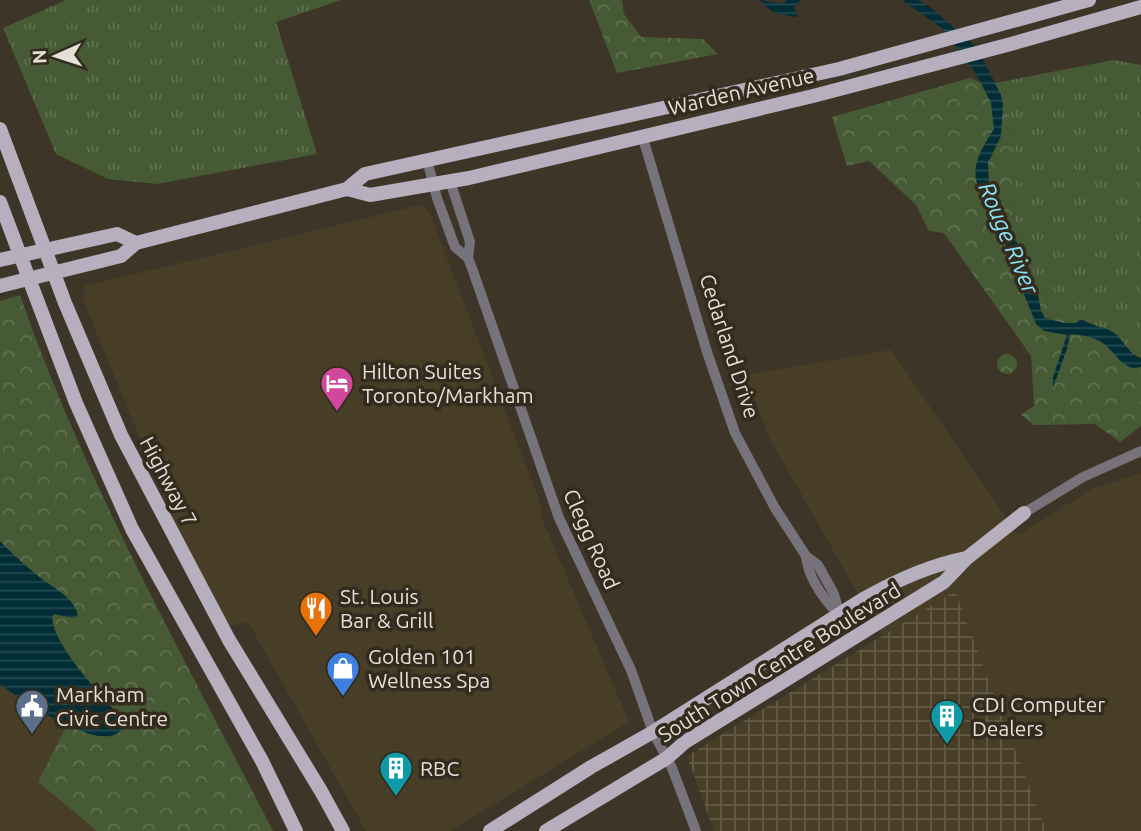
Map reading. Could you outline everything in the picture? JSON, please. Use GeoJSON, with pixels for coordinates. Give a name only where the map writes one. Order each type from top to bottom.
{"type":"FeatureCollection","features":[{"type":"Feature","properties":{"kind":"main road","name":"Warden Avenue"},"geometry":{"type":"LineString","coordinates":[[0,286],[121,256],[136,243],[347,189],[365,174],[813,75],[928,46],[1089,0]]}},
{"type":"Feature","properties":{"kind":"main road","name":"Warden Avenue"},"geometry":{"type":"LineString","coordinates":[[347,189],[370,195],[469,178],[813,96],[1141,7]]}},
{"type":"Feature","properties":{"kind":"main road","name":"Highway 7"},"geometry":{"type":"LineString","coordinates":[[0,129],[55,274],[128,448],[223,629],[343,831]]}},
{"type":"Feature","properties":{"kind":"main road"},"geometry":{"type":"LineString","coordinates":[[0,202],[75,403],[132,529],[256,750],[296,831]]}},
{"type":"Feature","properties":{"kind":"main road","name":"Warden Avenue"},"geometry":{"type":"LineString","coordinates":[[0,260],[117,234],[136,243]]}},
{"type":"Feature","properties":{"kind":"main road","name":"South Town Centre Boulevard"},"geometry":{"type":"LineString","coordinates":[[546,831],[667,758],[685,742],[817,661],[851,637],[944,582],[967,558],[1024,513]]}},
{"type":"Feature","properties":{"kind":"main road","name":"South Town Centre Boulevard"},"geometry":{"type":"LineString","coordinates":[[490,831],[865,598],[911,576],[967,558]]}},
{"type":"Feature","properties":{"kind":"main road"},"geometry":{"type":"LineString","coordinates":[[911,576],[924,594]]}},
{"type":"Feature","properties":{"kind":"main road","name":"Cedarland Drive"},"geometry":{"type":"LineString","coordinates":[[840,615],[851,637]]}},
{"type":"Feature","properties":{"kind":"street","name":"Cedarland Drive"},"geometry":{"type":"LineString","coordinates":[[642,135],[707,352],[736,433],[775,508],[806,556],[818,565],[834,594],[840,615]]}},
{"type":"Feature","properties":{"kind":"street","name":"Clegg Road"},"geometry":{"type":"LineString","coordinates":[[426,160],[456,247],[468,258]]}},
{"type":"Feature","properties":{"kind":"street","name":"Clegg Road"},"geometry":{"type":"LineString","coordinates":[[450,181],[470,242],[468,258],[559,518],[631,670],[653,732],[667,758],[695,831]]}},
{"type":"Feature","properties":{"kind":"street"},"geometry":{"type":"LineString","coordinates":[[1024,513],[1083,477],[1141,451]]}},
{"type":"Feature","properties":{"kind":"shaded area"},"geometry":{"type":"Polygon","coordinates":[[[420,205],[429,211],[542,508],[540,514],[629,722],[450,831],[366,831],[248,622],[226,626],[215,620],[83,300],[85,286],[420,205]]]}},
{"type":"Feature","properties":{"kind":"shaded area"},"geometry":{"type":"Polygon","coordinates":[[[891,350],[1018,535],[1092,489],[1141,473],[1141,831],[1046,831],[955,591],[883,635],[770,439],[745,375],[891,350]]]}},
{"type":"Feature","properties":{"kind":"shaded area"},"geometry":{"type":"Polygon","coordinates":[[[955,591],[1046,831],[714,831],[687,756],[955,591]]]}},
{"type":"Feature","properties":{"kind":"shaded area"},"geometry":{"type":"Polygon","coordinates":[[[0,672],[72,715],[38,782],[97,831],[0,831],[0,672]]]}},
{"type":"Feature","properties":{"kind":"green space"},"geometry":{"type":"Polygon","coordinates":[[[66,0],[341,0],[276,22],[317,154],[157,184],[108,179],[56,154],[3,28],[66,0]]]}},
{"type":"Feature","properties":{"kind":"green space"},"geometry":{"type":"Polygon","coordinates":[[[589,0],[622,0],[624,14],[641,37],[703,39],[718,54],[617,73],[589,0]]]}},
{"type":"Feature","properties":{"kind":"green space"},"geometry":{"type":"Polygon","coordinates":[[[1113,60],[1141,65],[1141,354],[1060,316],[1048,303],[1022,250],[1014,213],[1010,119],[986,85],[1113,60]]]}},
{"type":"Feature","properties":{"kind":"green space"},"geometry":{"type":"Polygon","coordinates":[[[970,78],[986,85],[1000,100],[1010,119],[1014,213],[1022,251],[1048,303],[1060,316],[1141,354],[1141,426],[1120,442],[1095,424],[1034,425],[1021,415],[1034,406],[1031,356],[944,233],[929,231],[916,205],[869,161],[847,166],[832,117],[970,78]]]}},
{"type":"Feature","properties":{"kind":"green space"},"geometry":{"type":"Polygon","coordinates":[[[20,295],[74,433],[105,501],[273,831],[97,831],[38,782],[72,715],[0,672],[0,301],[20,295]]]}},
{"type":"Feature","properties":{"kind":"green space"},"geometry":{"type":"Polygon","coordinates":[[[1007,354],[1014,357],[1017,364],[1014,371],[1007,374],[1000,371],[997,364],[1000,357],[1007,354]]]}},
{"type":"Feature","properties":{"kind":"water"},"geometry":{"type":"Polygon","coordinates":[[[759,0],[782,4],[787,0],[800,0],[794,8],[798,16],[774,13],[759,0]]]}},
{"type":"Feature","properties":{"kind":"water","name":"Rouge River"},"geometry":{"type":"Polygon","coordinates":[[[902,0],[918,0],[930,7],[977,48],[1001,95],[1001,136],[988,163],[989,188],[1027,263],[1045,318],[1064,323],[1076,323],[1081,319],[1109,330],[1117,335],[1133,354],[1141,358],[1141,367],[1125,364],[1097,340],[1070,334],[1053,388],[1053,377],[1067,335],[1044,331],[1036,324],[1022,289],[1020,273],[1004,241],[1003,222],[1000,221],[995,229],[993,227],[978,188],[978,158],[994,129],[991,103],[977,75],[943,29],[902,0]]]}},
{"type":"Feature","properties":{"kind":"water"},"geometry":{"type":"Polygon","coordinates":[[[0,541],[28,568],[62,593],[76,609],[78,616],[72,618],[54,614],[52,617],[55,629],[60,642],[79,669],[119,716],[122,730],[111,736],[79,730],[42,712],[0,685],[0,541]]]}},
{"type":"Feature","properties":{"kind":"place","name":"Hilton Suites Toronto/Markham"},"geometry":{"type":"Point","coordinates":[337,413]}},
{"type":"Feature","properties":{"kind":"place","name":"St. Louis Bar & Grill"},"geometry":{"type":"Point","coordinates":[316,638]}},
{"type":"Feature","properties":{"kind":"place","name":"Golden 101 Wellness Spa"},"geometry":{"type":"Point","coordinates":[343,698]}},
{"type":"Feature","properties":{"kind":"place","name":"Markham Civic Centre"},"geometry":{"type":"Point","coordinates":[32,736]}},
{"type":"Feature","properties":{"kind":"place","name":"CDI Computer Dealers"},"geometry":{"type":"Point","coordinates":[947,746]}},
{"type":"Feature","properties":{"kind":"place","name":"RBC"},"geometry":{"type":"Point","coordinates":[396,798]}}]}
